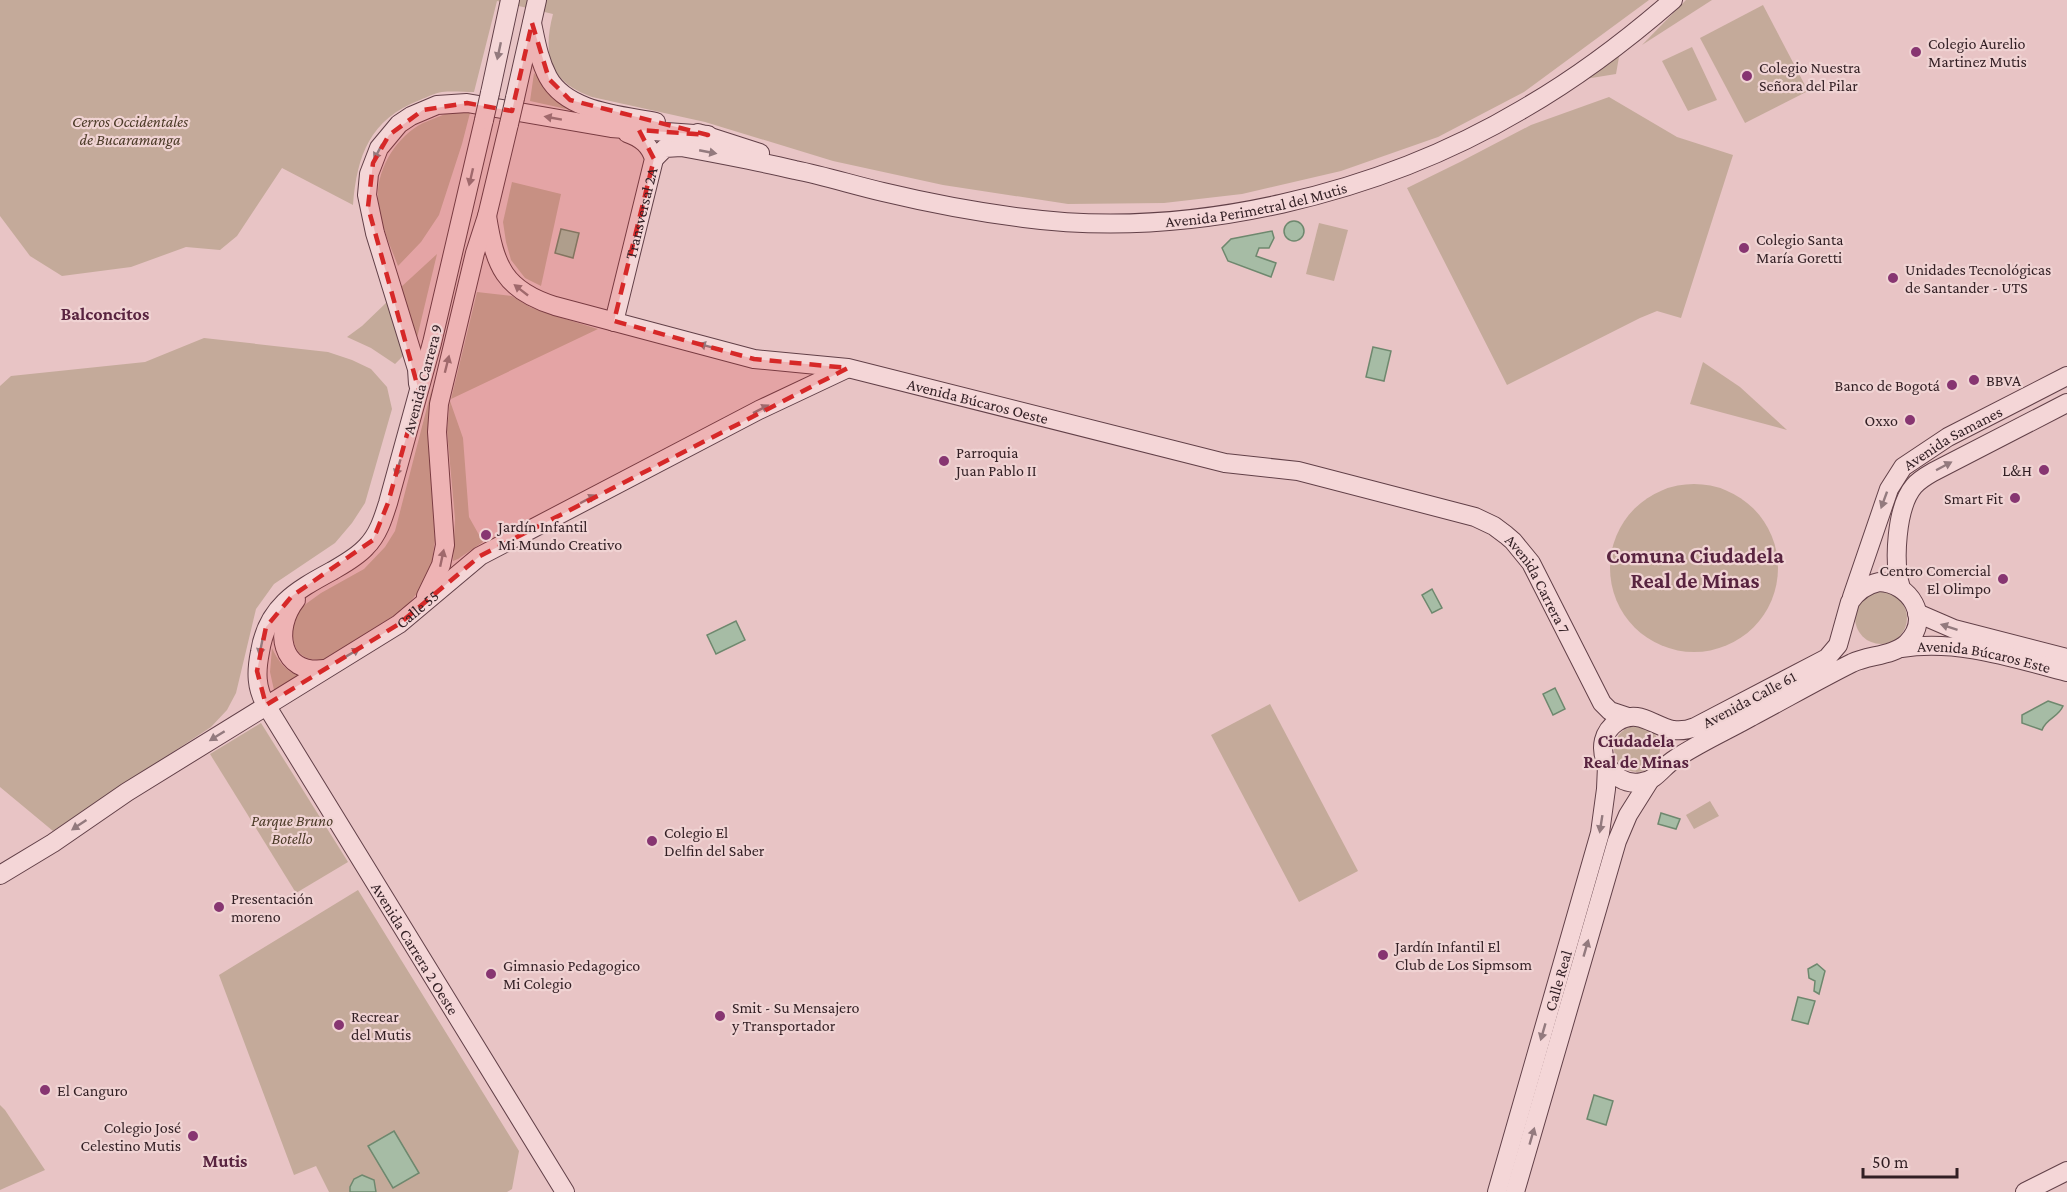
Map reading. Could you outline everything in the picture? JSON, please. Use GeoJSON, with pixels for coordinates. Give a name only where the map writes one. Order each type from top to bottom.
{"type":"FeatureCollection","features":[{"type":"Feature","properties":{"kind":"main road","name":"Avenida Perimetral del Mutis"},"geometry":{"type":"LineString","coordinates":[[654,159],[665,148],[681,147],[794,169],[925,201],[1025,218],[1134,223],[1169,221],[1261,208],[1312,196],[1404,167],[1475,136],[1525,108],[1581,71],[1635,33],[1673,0]]}},
{"type":"Feature","properties":{"kind":"main road","name":"Avenida Carrera 9"},"geometry":{"type":"LineString","coordinates":[[266,705],[257,682],[263,636],[269,620],[279,607],[308,584],[343,565],[364,549],[380,528],[435,332],[509,4]]}},
{"type":"Feature","properties":{"kind":"main road","name":"Avenida Carrera 9"},"geometry":{"type":"LineString","coordinates":[[417,610],[437,575],[444,555],[445,528],[437,416],[445,372],[475,253],[487,216],[534,12]]}},
{"type":"Feature","properties":{"kind":"main road"},"geometry":{"type":"LineString","coordinates":[[534,12],[541,62],[558,91],[570,100],[585,107],[708,135]]}},
{"type":"Feature","properties":{"kind":"main road"},"geometry":{"type":"LineString","coordinates":[[419,391],[417,369],[368,207],[367,195],[369,174],[379,148],[399,124],[437,105],[467,103],[611,128],[708,135]]}},
{"type":"Feature","properties":{"kind":"main road","name":"Transversal 2A"},"geometry":{"type":"LineString","coordinates":[[611,128],[640,138],[648,145],[654,159],[614,321]]}},
{"type":"Feature","properties":{"kind":"main road","name":"Avenida Perimetral del Mutis"},"geometry":{"type":"LineString","coordinates":[[708,135],[757,152],[794,169]]}},
{"type":"Feature","properties":{"kind":"main road","name":"Avenida Búcaros Oeste"},"geometry":{"type":"LineString","coordinates":[[487,216],[494,256],[501,269],[519,289],[541,302],[754,359],[848,368],[1226,463],[1298,471],[1475,517],[1498,528],[1513,541]]}},
{"type":"Feature","properties":{"kind":"main road","name":"Calle 55"},"geometry":{"type":"LineString","coordinates":[[0,875],[127,792],[399,624],[480,556],[759,410],[848,368]]}},
{"type":"Feature","properties":{"kind":"main road","name":"Avenida Samanes"},"geometry":{"type":"LineString","coordinates":[[1850,602],[1889,489],[1903,467],[1948,437],[2067,376]]}},
{"type":"Feature","properties":{"kind":"main road","name":"Avenida Samanes"},"geometry":{"type":"LineString","coordinates":[[1901,588],[1896,556],[1902,512],[1913,487],[1922,478],[2067,403]]}},
{"type":"Feature","properties":{"kind":"main road","name":"Avenida Carrera 7"},"geometry":{"type":"LineString","coordinates":[[1513,541],[1531,563],[1602,703],[1610,711],[1628,717]]}},
{"type":"Feature","properties":{"kind":"main road","name":"Avenida Carrera 7"},"geometry":{"type":"LineString","coordinates":[[1513,541],[1521,567],[1596,712],[1603,743]]}},
{"type":"Feature","properties":{"kind":"main road"},"geometry":{"type":"LineString","coordinates":[[1850,602],[1859,591],[1871,584],[1887,583],[1901,588],[1910,596],[1917,613],[1914,632],[1901,648]]}},
{"type":"Feature","properties":{"kind":"main road"},"geometry":{"type":"LineString","coordinates":[[308,584],[290,608],[284,621],[284,645],[293,661],[302,668],[312,671],[325,669]]}},
{"type":"Feature","properties":{"kind":"main road","name":"Avenida Calle 61"},"geometry":{"type":"LineString","coordinates":[[1628,717],[1645,718],[1673,730],[1688,730],[1702,725],[1831,655],[1841,638],[1850,602]]}},
{"type":"Feature","properties":{"kind":"main road","name":"Avenida Búcaros Este"},"geometry":{"type":"LineString","coordinates":[[1917,613],[1954,629],[2067,658]]}},
{"type":"Feature","properties":{"kind":"main road","name":"Avenida Búcaros Este"},"geometry":{"type":"LineString","coordinates":[[1901,648],[1932,645],[1966,648],[2067,672]]}},
{"type":"Feature","properties":{"kind":"main road","name":"Avenida Calle 61"},"geometry":{"type":"LineString","coordinates":[[1650,780],[1678,757],[1852,663],[1901,648]]}},
{"type":"Feature","properties":{"kind":"main road","name":"Avenida Carrera 2 Oeste"},"geometry":{"type":"LineString","coordinates":[[266,705],[564,1192]]}},
{"type":"Feature","properties":{"kind":"main road"},"geometry":{"type":"LineString","coordinates":[[1628,717],[1612,726],[1603,743],[1602,751],[1607,766],[1615,776],[1623,780],[1642,783],[1650,780]]}},
{"type":"Feature","properties":{"kind":"main road","name":"Calle Real"},"geometry":{"type":"LineString","coordinates":[[1497,1192],[1600,833],[1607,766]]}},
{"type":"Feature","properties":{"kind":"main road","name":"Calle Real"},"geometry":{"type":"LineString","coordinates":[[1515,1192],[1617,841],[1628,815],[1650,780]]}},
{"type":"Feature","properties":{"kind":"main road"},"geometry":{"type":"LineString","coordinates":[[2025,1192],[2067,1171]]}},
{"type":"Feature","properties":{"kind":"highlighted area"},"geometry":{"type":"Polygon","coordinates":[[[532,23],[549,79],[570,100],[708,135],[639,130],[654,159],[614,321],[754,359],[848,368],[480,556],[399,624],[266,705],[257,671],[266,627],[292,596],[373,540],[388,503],[419,391],[368,207],[373,163],[389,135],[423,110],[467,103],[512,111],[532,23]]]}},
{"type":"Feature","properties":{"kind":"green space","name":"Cerros Occidentales de Bucaramanga"},"geometry":{"type":"Polygon","coordinates":[[[0,0],[1649,0],[1524,92],[1438,137],[1341,171],[1242,194],[1164,203],[1068,204],[943,185],[833,161],[705,122],[592,97],[567,84],[553,66],[549,55],[549,43],[553,14],[497,1],[474,92],[437,93],[389,117],[369,141],[363,155],[358,170],[353,205],[282,168],[237,236],[220,250],[186,247],[131,267],[62,276],[30,256],[0,216],[0,0]]]}},
{"type":"Feature","properties":{"kind":"green space"},"geometry":{"type":"Polygon","coordinates":[[[1686,0],[1712,0],[1642,45],[1686,0]]]}},
{"type":"Feature","properties":{"kind":"green space"},"geometry":{"type":"Polygon","coordinates":[[[1763,5],[1808,91],[1745,123],[1700,38],[1763,5]]]}},
{"type":"Feature","properties":{"kind":"green space"},"geometry":{"type":"Polygon","coordinates":[[[1623,47],[1616,74],[1579,80],[1623,47]]]}},
{"type":"Feature","properties":{"kind":"green space"},"geometry":{"type":"Polygon","coordinates":[[[1692,47],[1717,100],[1688,111],[1662,61],[1692,47]]]}},
{"type":"Feature","properties":{"kind":"green space"},"geometry":{"type":"Polygon","coordinates":[[[534,73],[550,91],[625,122],[530,101],[534,73]]]}},
{"type":"Feature","properties":{"kind":"green space"},"geometry":{"type":"Polygon","coordinates":[[[1609,97],[1677,137],[1733,155],[1681,318],[1657,311],[1507,385],[1407,188],[1531,125],[1609,97]]]}},
{"type":"Feature","properties":{"kind":"green space"},"geometry":{"type":"Polygon","coordinates":[[[450,112],[470,113],[439,215],[421,242],[398,266],[380,216],[378,188],[381,176],[390,155],[405,136],[423,123],[450,112]]]}},
{"type":"Feature","properties":{"kind":"green space"},"geometry":{"type":"Polygon","coordinates":[[[512,182],[561,194],[541,286],[525,278],[511,260],[503,222],[512,182]]]}},
{"type":"Feature","properties":{"kind":"green space"},"geometry":{"type":"Polygon","coordinates":[[[1319,223],[1348,230],[1334,281],[1306,274],[1319,223]]]}},
{"type":"Feature","properties":{"kind":"green space"},"geometry":{"type":"Polygon","coordinates":[[[437,254],[416,342],[400,288],[437,254]]]}},
{"type":"Feature","properties":{"kind":"green space"},"geometry":{"type":"Polygon","coordinates":[[[477,292],[512,296],[530,307],[598,329],[451,399],[477,292]]]}},
{"type":"Feature","properties":{"kind":"green space"},"geometry":{"type":"Polygon","coordinates":[[[387,302],[404,355],[395,364],[371,348],[347,337],[387,302]]]}},
{"type":"Feature","properties":{"kind":"green space"},"geometry":{"type":"Polygon","coordinates":[[[204,338],[328,352],[371,369],[387,387],[392,409],[365,503],[335,543],[274,584],[256,609],[236,693],[227,710],[211,727],[53,831],[0,787],[0,386],[11,376],[145,362],[204,338]]]}},
{"type":"Feature","properties":{"kind":"green space"},"geometry":{"type":"Polygon","coordinates":[[[1703,362],[1740,387],[1787,430],[1690,404],[1703,362]]]}},
{"type":"Feature","properties":{"kind":"green space"},"geometry":{"type":"Polygon","coordinates":[[[432,388],[428,430],[435,540],[431,569],[426,583],[403,610],[323,660],[306,657],[296,648],[292,618],[303,606],[321,593],[364,569],[385,547],[395,531],[432,388]]]}},
{"type":"Feature","properties":{"kind":"green space"},"geometry":{"type":"Polygon","coordinates":[[[450,401],[463,438],[469,517],[483,542],[453,561],[455,519],[447,430],[450,401]]]}},
{"type":"Feature","properties":{"kind":"green space"},"geometry":{"type":"Polygon","coordinates":[[[1694,484],[1710,485],[1726,490],[1754,508],[1772,536],[1777,552],[1777,584],[1772,600],[1754,628],[1726,646],[1710,651],[1694,652],[1678,651],[1662,646],[1634,628],[1616,600],[1611,584],[1610,568],[1611,552],[1616,536],[1634,508],[1662,490],[1678,485],[1694,484]]]}},
{"type":"Feature","properties":{"kind":"green space"},"geometry":{"type":"Polygon","coordinates":[[[1881,592],[1891,594],[1899,600],[1905,608],[1907,618],[1905,628],[1899,636],[1891,642],[1881,644],[1871,642],[1863,636],[1857,628],[1855,618],[1857,608],[1863,600],[1871,594],[1881,592]]]}},
{"type":"Feature","properties":{"kind":"green space"},"geometry":{"type":"Polygon","coordinates":[[[272,648],[282,665],[298,676],[274,690],[270,672],[272,648]]]}},
{"type":"Feature","properties":{"kind":"green space"},"geometry":{"type":"Polygon","coordinates":[[[1270,704],[1358,871],[1299,902],[1211,735],[1270,704]]]}},
{"type":"Feature","properties":{"kind":"green space","name":"Parque Bruno Botello"},"geometry":{"type":"Polygon","coordinates":[[[261,723],[348,862],[296,893],[210,754],[261,723]]]}},
{"type":"Feature","properties":{"kind":"green space"},"geometry":{"type":"Polygon","coordinates":[[[1637,726],[1653,733],[1660,749],[1653,765],[1637,772],[1621,765],[1614,749],[1621,733],[1637,726]]]}},
{"type":"Feature","properties":{"kind":"green space"},"geometry":{"type":"Polygon","coordinates":[[[1710,801],[1719,816],[1694,829],[1686,815],[1710,801]]]}},
{"type":"Feature","properties":{"kind":"green space","name":"Recrear del Mutis"},"geometry":{"type":"Polygon","coordinates":[[[358,890],[519,1151],[512,1189],[507,1192],[329,1192],[316,1166],[294,1175],[219,975],[358,890]]]}},
{"type":"Feature","properties":{"kind":"green space"},"geometry":{"type":"Polygon","coordinates":[[[0,1105],[45,1170],[0,1190],[0,1105]]]}},
{"type":"Feature","properties":{"kind":"shaded area"},"geometry":{"type":"Polygon","coordinates":[[[1290,221],[1298,221],[1304,227],[1304,235],[1298,241],[1290,241],[1284,235],[1284,227],[1290,221]]]}},
{"type":"Feature","properties":{"kind":"shaded area"},"geometry":{"type":"Polygon","coordinates":[[[561,229],[579,233],[573,258],[555,253],[561,229]]]}},
{"type":"Feature","properties":{"kind":"shaded area"},"geometry":{"type":"Polygon","coordinates":[[[1272,231],[1274,238],[1269,248],[1259,248],[1256,256],[1276,263],[1271,277],[1228,261],[1222,248],[1231,239],[1272,231]]]}},
{"type":"Feature","properties":{"kind":"shaded area"},"geometry":{"type":"Polygon","coordinates":[[[1373,347],[1391,351],[1384,381],[1366,377],[1373,347]]]}},
{"type":"Feature","properties":{"kind":"shaded area"},"geometry":{"type":"Polygon","coordinates":[[[1432,589],[1442,608],[1432,613],[1422,595],[1432,589]]]}},
{"type":"Feature","properties":{"kind":"shaded area"},"geometry":{"type":"Polygon","coordinates":[[[736,621],[745,640],[716,654],[707,635],[736,621]]]}},
{"type":"Feature","properties":{"kind":"shaded area"},"geometry":{"type":"Polygon","coordinates":[[[1555,688],[1565,709],[1553,715],[1543,694],[1555,688]]]}},
{"type":"Feature","properties":{"kind":"shaded area"},"geometry":{"type":"Polygon","coordinates":[[[2048,701],[2063,706],[2042,730],[2022,723],[2022,715],[2048,701]]]}},
{"type":"Feature","properties":{"kind":"shaded area"},"geometry":{"type":"Polygon","coordinates":[[[1661,813],[1680,819],[1676,829],[1658,824],[1661,813]]]}},
{"type":"Feature","properties":{"kind":"shaded area"},"geometry":{"type":"Polygon","coordinates":[[[1817,964],[1825,971],[1819,994],[1814,991],[1815,981],[1809,978],[1808,969],[1817,964]]]}},
{"type":"Feature","properties":{"kind":"shaded area"},"geometry":{"type":"Polygon","coordinates":[[[1798,997],[1815,1001],[1808,1024],[1792,1020],[1798,997]]]}},
{"type":"Feature","properties":{"kind":"shaded area"},"geometry":{"type":"Polygon","coordinates":[[[1594,1095],[1613,1101],[1606,1125],[1587,1119],[1594,1095]]]}},
{"type":"Feature","properties":{"kind":"shaded area"},"geometry":{"type":"Polygon","coordinates":[[[394,1131],[419,1173],[393,1188],[368,1146],[394,1131]]]}},
{"type":"Feature","properties":{"kind":"shaded area"},"geometry":{"type":"Polygon","coordinates":[[[362,1175],[374,1180],[376,1192],[350,1192],[354,1179],[362,1175]]]}},
{"type":"Feature","properties":{"kind":"place","name":"Colegio Aurelio Martinez Mutis"},"geometry":{"type":"Point","coordinates":[1916,52]}},
{"type":"Feature","properties":{"kind":"place","name":"Colegio Nuestra Señora del Pilar"},"geometry":{"type":"Point","coordinates":[1747,76]}},
{"type":"Feature","properties":{"kind":"place","name":"Colegio Santa María Goretti"},"geometry":{"type":"Point","coordinates":[1744,248]}},
{"type":"Feature","properties":{"kind":"place","name":"Unidades Tecnológicas de Santander - UTS"},"geometry":{"type":"Point","coordinates":[1893,278]}},
{"type":"Feature","properties":{"kind":"place","name":"BBVA"},"geometry":{"type":"Point","coordinates":[1974,380]}},
{"type":"Feature","properties":{"kind":"place","name":"Banco de Bogotá"},"geometry":{"type":"Point","coordinates":[1952,385]}},
{"type":"Feature","properties":{"kind":"place","name":"Oxxo"},"geometry":{"type":"Point","coordinates":[1910,420]}},
{"type":"Feature","properties":{"kind":"place","name":"Parroquia Juan Pablo II"},"geometry":{"type":"Point","coordinates":[944,461]}},
{"type":"Feature","properties":{"kind":"place","name":"L&H"},"geometry":{"type":"Point","coordinates":[2044,470]}},
{"type":"Feature","properties":{"kind":"place","name":"Smart Fit"},"geometry":{"type":"Point","coordinates":[2015,498]}},
{"type":"Feature","properties":{"kind":"place","name":"Jardín Infantil Mi Mundo Creativo"},"geometry":{"type":"Point","coordinates":[486,535]}},
{"type":"Feature","properties":{"kind":"place","name":"Centro Comercial El Olimpo"},"geometry":{"type":"Point","coordinates":[2003,579]}},
{"type":"Feature","properties":{"kind":"place","name":"Colegio El Delfin del Saber"},"geometry":{"type":"Point","coordinates":[652,841]}},
{"type":"Feature","properties":{"kind":"place","name":"Presentación moreno"},"geometry":{"type":"Point","coordinates":[219,907]}},
{"type":"Feature","properties":{"kind":"place","name":"Jardín Infantil El Club de Los Sipmsom"},"geometry":{"type":"Point","coordinates":[1383,955]}},
{"type":"Feature","properties":{"kind":"place","name":"Gimnasio Pedagogico Mi Colegio"},"geometry":{"type":"Point","coordinates":[491,974]}},
{"type":"Feature","properties":{"kind":"place","name":"Smit - Su Mensajero y Transportador"},"geometry":{"type":"Point","coordinates":[720,1016]}},
{"type":"Feature","properties":{"kind":"place","name":"Recrear del Mutis"},"geometry":{"type":"Point","coordinates":[339,1025]}},
{"type":"Feature","properties":{"kind":"place","name":"El Canguro"},"geometry":{"type":"Point","coordinates":[45,1090]}},
{"type":"Feature","properties":{"kind":"place","name":"Colegio José Celestino Mutis"},"geometry":{"type":"Point","coordinates":[193,1136]}},
{"type":"Feature","properties":{"kind":"district","name":"Balconcitos"},"geometry":{"type":"Point","coordinates":[105,314]}},
{"type":"Feature","properties":{"kind":"district","name":"Comuna Ciudadela Real de Minas"},"geometry":{"type":"Point","coordinates":[1695,568]}},
{"type":"Feature","properties":{"kind":"district","name":"Ciudadela Real de Minas"},"geometry":{"type":"Point","coordinates":[1636,751]}},
{"type":"Feature","properties":{"kind":"district","name":"Mutis"},"geometry":{"type":"Point","coordinates":[225,1161]}}]}
